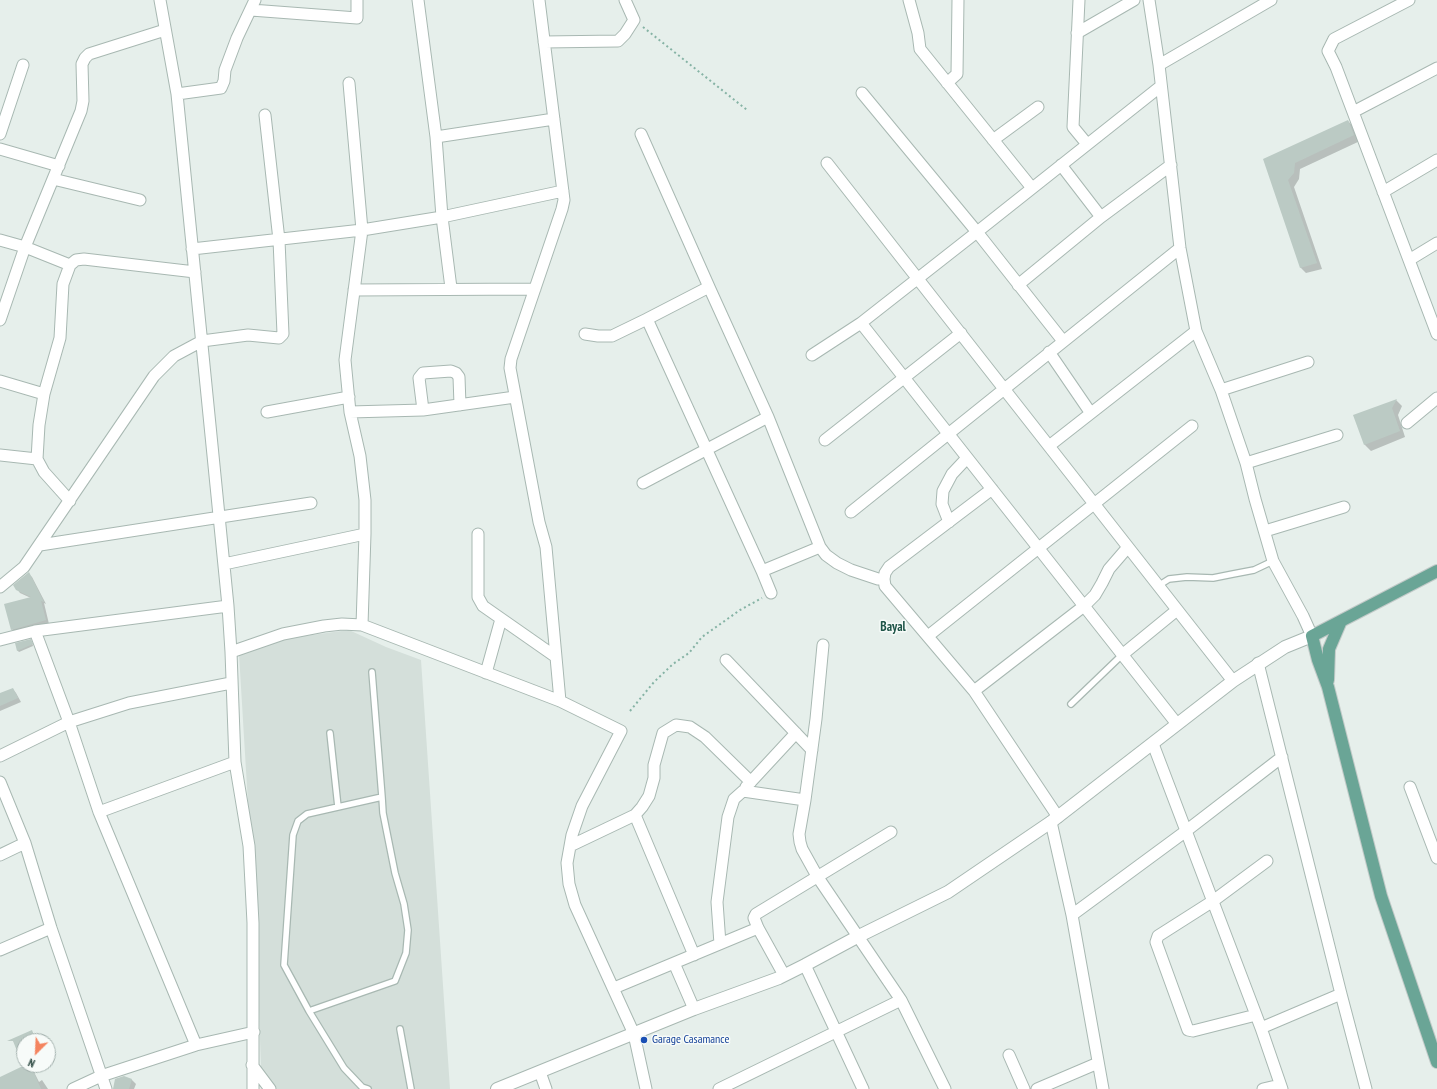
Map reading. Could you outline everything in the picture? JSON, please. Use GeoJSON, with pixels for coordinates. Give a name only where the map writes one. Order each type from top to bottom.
{"type":"FeatureCollection","features":[{"type":"Feature","properties":{"kind":"main road"},"geometry":{"type":"LineString","coordinates":[[1437,571],[1312,636],[1318,660],[1328,687],[1381,896],[1437,1062]]}},
{"type":"Feature","properties":{"kind":"main road"},"geometry":{"type":"LineString","coordinates":[[1328,687],[1329,649],[1340,621]]}},
{"type":"Feature","properties":{"kind":"street"},"geometry":{"type":"LineString","coordinates":[[160,0],[177,94],[228,606],[235,762],[249,846],[254,923],[253,1089]]}},
{"type":"Feature","properties":{"kind":"street"},"geometry":{"type":"LineString","coordinates":[[177,94],[221,88],[224,81],[225,70],[237,38],[253,5],[357,18],[357,0]]}},
{"type":"Feature","properties":{"kind":"street"},"geometry":{"type":"LineString","coordinates":[[418,0],[436,137],[442,217],[451,288]]}},
{"type":"Feature","properties":{"kind":"street"},"geometry":{"type":"LineString","coordinates":[[539,0],[564,200],[536,289],[511,359],[511,374],[539,522],[546,547],[560,701]]}},
{"type":"Feature","properties":{"kind":"street"},"geometry":{"type":"LineString","coordinates":[[544,42],[618,40],[625,34],[634,20],[625,0]]}},
{"type":"Feature","properties":{"kind":"street"},"geometry":{"type":"LineString","coordinates":[[909,0],[918,34],[920,49],[1032,188]]}},
{"type":"Feature","properties":{"kind":"street"},"geometry":{"type":"LineString","coordinates":[[947,83],[957,74],[958,0]]}},
{"type":"Feature","properties":{"kind":"street"},"geometry":{"type":"LineString","coordinates":[[1079,0],[1072,127],[1087,144]]}},
{"type":"Feature","properties":{"kind":"street"},"geometry":{"type":"LineString","coordinates":[[1077,33],[1134,0]]}},
{"type":"Feature","properties":{"kind":"street"},"geometry":{"type":"LineString","coordinates":[[497,1089],[694,1009],[784,975],[948,892],[1055,820],[1177,724],[1258,663],[1285,647],[1312,636],[1303,616],[1273,561],[1246,463],[1221,390],[1196,331],[1180,248],[1159,65],[1149,0]]}},
{"type":"Feature","properties":{"kind":"street"},"geometry":{"type":"LineString","coordinates":[[1159,65],[1271,0]]}},
{"type":"Feature","properties":{"kind":"street"},"geometry":{"type":"LineString","coordinates":[[1409,0],[1334,39],[1330,44],[1328,51],[1336,67],[1436,329]]}},
{"type":"Feature","properties":{"kind":"street"},"geometry":{"type":"LineString","coordinates":[[0,320],[25,247],[81,111],[83,101],[82,64],[85,58],[89,54],[165,30]]}},
{"type":"Feature","properties":{"kind":"street"},"geometry":{"type":"LineString","coordinates":[[0,134],[23,65]]}},
{"type":"Feature","properties":{"kind":"street"},"geometry":{"type":"LineString","coordinates":[[1353,112],[1437,68]]}},
{"type":"Feature","properties":{"kind":"street"},"geometry":{"type":"LineString","coordinates":[[349,83],[362,230],[345,360],[350,412],[360,456],[363,480],[366,534],[362,625]]}},
{"type":"Feature","properties":{"kind":"street"},"geometry":{"type":"LineString","coordinates":[[812,355],[861,323],[1161,86]]}},
{"type":"Feature","properties":{"kind":"street"},"geometry":{"type":"LineString","coordinates":[[862,93],[977,232],[1063,341]]}},
{"type":"Feature","properties":{"kind":"street"},"geometry":{"type":"LineString","coordinates":[[993,140],[1038,107]]}},
{"type":"Feature","properties":{"kind":"street"},"geometry":{"type":"LineString","coordinates":[[0,587],[24,567],[154,376],[174,356],[202,341],[248,335],[279,338],[283,334],[278,240],[265,115]]}},
{"type":"Feature","properties":{"kind":"street"},"geometry":{"type":"LineString","coordinates":[[436,137],[554,119]]}},
{"type":"Feature","properties":{"kind":"street"},"geometry":{"type":"LineString","coordinates":[[641,134],[768,417],[820,547],[826,555],[837,563],[878,579],[884,579]]}},
{"type":"Feature","properties":{"kind":"street"},"geometry":{"type":"LineString","coordinates":[[0,149],[59,166]]}},
{"type":"Feature","properties":{"kind":"street"},"geometry":{"type":"LineString","coordinates":[[1383,192],[1437,160]]}},
{"type":"Feature","properties":{"kind":"street"},"geometry":{"type":"LineString","coordinates":[[827,163],[1233,681]]}},
{"type":"Feature","properties":{"kind":"street"},"geometry":{"type":"LineString","coordinates":[[1061,165],[1101,217]]}},
{"type":"Feature","properties":{"kind":"street"},"geometry":{"type":"LineString","coordinates":[[1018,285],[1101,217],[1171,165]]}},
{"type":"Feature","properties":{"kind":"street"},"geometry":{"type":"LineString","coordinates":[[53,179],[140,200]]}},
{"type":"Feature","properties":{"kind":"street"},"geometry":{"type":"LineString","coordinates":[[192,249],[362,230],[442,217],[563,191]]}},
{"type":"Feature","properties":{"kind":"street"},"geometry":{"type":"LineString","coordinates":[[0,240],[25,247],[70,265]]}},
{"type":"Feature","properties":{"kind":"street"},"geometry":{"type":"LineString","coordinates":[[1409,260],[1437,243]]}},
{"type":"Feature","properties":{"kind":"street"},"geometry":{"type":"LineString","coordinates":[[851,512],[1180,248]]}},
{"type":"Feature","properties":{"kind":"street"},"geometry":{"type":"LineString","coordinates":[[70,501],[44,472],[37,459],[44,394],[60,338],[63,284],[70,265],[76,260],[84,259],[195,272]]}},
{"type":"Feature","properties":{"kind":"street"},"geometry":{"type":"LineString","coordinates":[[585,334],[612,336],[709,287]]}},
{"type":"Feature","properties":{"kind":"street"},"geometry":{"type":"LineString","coordinates":[[354,290],[451,288],[536,289]]}},
{"type":"Feature","properties":{"kind":"street"},"geometry":{"type":"LineString","coordinates":[[647,319],[771,593]]}},
{"type":"Feature","properties":{"kind":"street"},"geometry":{"type":"LineString","coordinates":[[861,323],[1177,724]]}},
{"type":"Feature","properties":{"kind":"street"},"geometry":{"type":"LineString","coordinates":[[1049,446],[1090,412],[1196,331]]}},
{"type":"Feature","properties":{"kind":"street"},"geometry":{"type":"LineString","coordinates":[[825,440],[960,333]]}},
{"type":"Feature","properties":{"kind":"street"},"geometry":{"type":"LineString","coordinates":[[1049,352],[1090,412]]}},
{"type":"Feature","properties":{"kind":"street"},"geometry":{"type":"LineString","coordinates":[[1221,390],[1308,362]]}},
{"type":"Feature","properties":{"kind":"street"},"geometry":{"type":"LineString","coordinates":[[423,410],[419,378],[423,373],[451,371],[456,373],[459,376],[460,405]]}},
{"type":"Feature","properties":{"kind":"street"},"geometry":{"type":"LineString","coordinates":[[0,381],[44,394]]}},
{"type":"Feature","properties":{"kind":"street"},"geometry":{"type":"LineString","coordinates":[[267,412],[349,397]]}},
{"type":"Feature","properties":{"kind":"street"},"geometry":{"type":"LineString","coordinates":[[350,412],[423,410],[515,397]]}},
{"type":"Feature","properties":{"kind":"street"},"geometry":{"type":"LineString","coordinates":[[1407,423],[1437,398]]}},
{"type":"Feature","properties":{"kind":"street"},"geometry":{"type":"LineString","coordinates":[[643,483],[768,417]]}},
{"type":"Feature","properties":{"kind":"street"},"geometry":{"type":"LineString","coordinates":[[928,636],[1192,426]]}},
{"type":"Feature","properties":{"kind":"street"},"geometry":{"type":"LineString","coordinates":[[1246,463],[1336,435]]}},
{"type":"Feature","properties":{"kind":"street"},"geometry":{"type":"LineString","coordinates":[[0,455],[37,459]]}},
{"type":"Feature","properties":{"kind":"street"},"geometry":{"type":"LineString","coordinates":[[949,522],[942,504],[943,491],[952,474],[967,458]]}},
{"type":"Feature","properties":{"kind":"street"},"geometry":{"type":"LineString","coordinates":[[992,489],[889,567],[885,573],[885,586],[974,691],[1055,820],[1103,1089]]}},
{"type":"Feature","properties":{"kind":"street"},"geometry":{"type":"LineString","coordinates":[[40,545],[311,502]]}},
{"type":"Feature","properties":{"kind":"street"},"geometry":{"type":"LineString","coordinates":[[1265,531],[1344,507]]}},
{"type":"Feature","properties":{"kind":"street"},"geometry":{"type":"LineString","coordinates":[[224,564],[366,534]]}},
{"type":"Feature","properties":{"kind":"street"},"geometry":{"type":"LineString","coordinates":[[478,534],[478,597],[483,606],[556,657]]}},
{"type":"Feature","properties":{"kind":"street"},"geometry":{"type":"LineString","coordinates":[[762,571],[820,547]]}},
{"type":"Feature","properties":{"kind":"street"},"geometry":{"type":"LineString","coordinates":[[974,691],[1084,606],[1095,595],[1109,569],[1128,547]]}},
{"type":"Feature","properties":{"kind":"street"},"geometry":{"type":"LineString","coordinates":[[0,640],[35,631],[228,606]]}},
{"type":"Feature","properties":{"kind":"street"},"geometry":{"type":"LineString","coordinates":[[1122,655],[1177,610]]}},
{"type":"Feature","properties":{"kind":"street"},"geometry":{"type":"LineString","coordinates":[[486,673],[501,619]]}},
{"type":"Feature","properties":{"kind":"street"},"geometry":{"type":"LineString","coordinates":[[231,652],[283,634],[324,626],[342,624],[362,625],[560,701],[621,731],[582,806],[572,835],[567,864],[568,877],[575,905],[634,1034],[646,1089]]}},
{"type":"Feature","properties":{"kind":"street"},"geometry":{"type":"LineString","coordinates":[[35,631],[69,722],[99,812],[196,1045]]}},
{"type":"Feature","properties":{"kind":"street"},"geometry":{"type":"LineString","coordinates":[[823,645],[816,719],[800,842],[802,849],[817,876],[901,1000],[945,1089]]}},
{"type":"Feature","properties":{"kind":"street"},"geometry":{"type":"LineString","coordinates":[[726,660],[812,750]]}},
{"type":"Feature","properties":{"kind":"street"},"geometry":{"type":"LineString","coordinates":[[1258,663],[1366,1089]]}},
{"type":"Feature","properties":{"kind":"street"},"geometry":{"type":"LineString","coordinates":[[0,756],[69,722],[129,703],[231,683]]}},
{"type":"Feature","properties":{"kind":"street"},"geometry":{"type":"LineString","coordinates":[[570,846],[635,815],[649,796],[654,778],[654,765],[663,733],[676,725],[690,727],[705,737],[751,782]]}},
{"type":"Feature","properties":{"kind":"street"},"geometry":{"type":"LineString","coordinates":[[720,944],[717,902],[728,816],[734,799],[796,733]]}},
{"type":"Feature","properties":{"kind":"street"},"geometry":{"type":"LineString","coordinates":[[1153,744],[1261,1028],[1281,1087],[1263,1089]]}},
{"type":"Feature","properties":{"kind":"street"},"geometry":{"type":"LineString","coordinates":[[1072,914],[1186,831],[1282,757]]}},
{"type":"Feature","properties":{"kind":"street"},"geometry":{"type":"LineString","coordinates":[[99,812],[235,762]]}},
{"type":"Feature","properties":{"kind":"street"},"geometry":{"type":"LineString","coordinates":[[0,782],[25,843],[51,928],[106,1089]]}},
{"type":"Feature","properties":{"kind":"street"},"geometry":{"type":"LineString","coordinates":[[1410,787],[1437,858]]}},
{"type":"Feature","properties":{"kind":"street"},"geometry":{"type":"LineString","coordinates":[[743,791],[805,800]]}},
{"type":"Feature","properties":{"kind":"street"},"geometry":{"type":"LineString","coordinates":[[635,815],[694,955]]}},
{"type":"Feature","properties":{"kind":"street"},"geometry":{"type":"LineString","coordinates":[[784,975],[758,928],[754,918],[756,914],[891,832]]}},
{"type":"Feature","properties":{"kind":"street"},"geometry":{"type":"LineString","coordinates":[[0,855],[25,843]]}},
{"type":"Feature","properties":{"kind":"street"},"geometry":{"type":"LineString","coordinates":[[1256,1015],[1193,1031],[1188,1030],[1185,1026],[1156,939],[1158,936],[1213,901],[1267,861]]}},
{"type":"Feature","properties":{"kind":"street"},"geometry":{"type":"LineString","coordinates":[[0,950],[51,928]]}},
{"type":"Feature","properties":{"kind":"street"},"geometry":{"type":"LineString","coordinates":[[614,988],[758,928]]}},
{"type":"Feature","properties":{"kind":"street"},"geometry":{"type":"LineString","coordinates":[[674,963],[694,1009]]}},
{"type":"Feature","properties":{"kind":"street"},"geometry":{"type":"LineString","coordinates":[[805,965],[863,1089]]}},
{"type":"Feature","properties":{"kind":"street"},"geometry":{"type":"LineString","coordinates":[[1261,1028],[1341,994]]}},
{"type":"Feature","properties":{"kind":"street"},"geometry":{"type":"LineString","coordinates":[[719,1089],[901,1000]]}},
{"type":"Feature","properties":{"kind":"street"},"geometry":{"type":"LineString","coordinates":[[73,1089],[102,1076],[196,1045],[254,1032]]}},
{"type":"Feature","properties":{"kind":"street"},"geometry":{"type":"LineString","coordinates":[[1009,1055],[1024,1089]]}},
{"type":"Feature","properties":{"kind":"street"},"geometry":{"type":"LineString","coordinates":[[1037,1089],[1098,1063]]}},
{"type":"Feature","properties":{"kind":"street"},"geometry":{"type":"LineString","coordinates":[[252,1065],[270,1089]]}},
{"type":"Feature","properties":{"kind":"street"},"geometry":{"type":"LineString","coordinates":[[540,1072],[546,1089]]}},
{"type":"Feature","properties":{"kind":"lane"},"geometry":{"type":"LineString","coordinates":[[1158,586],[1169,579],[1187,577],[1213,578],[1254,570],[1273,561]]}},
{"type":"Feature","properties":{"kind":"lane"},"geometry":{"type":"LineString","coordinates":[[1071,704],[1122,655]]}},
{"type":"Feature","properties":{"kind":"lane"},"geometry":{"type":"LineString","coordinates":[[309,1011],[395,981],[406,953],[408,930],[407,923],[404,904],[394,873],[382,797],[372,672]]}},
{"type":"Feature","properties":{"kind":"lane"},"geometry":{"type":"LineString","coordinates":[[330,733],[338,807]]}},
{"type":"Feature","properties":{"kind":"lane"},"geometry":{"type":"LineString","coordinates":[[368,1089],[362,1087],[344,1068],[309,1011],[284,965],[293,835],[298,821],[307,814],[382,797]]}},
{"type":"Feature","properties":{"kind":"lane"},"geometry":{"type":"LineString","coordinates":[[400,1028],[411,1089]]}},
{"type":"Feature","properties":{"kind":"path"},"geometry":{"type":"LineString","coordinates":[[634,20],[747,110]]}},
{"type":"Feature","properties":{"kind":"path"},"geometry":{"type":"LineString","coordinates":[[630,711],[654,682],[673,664],[689,653],[702,637],[740,610],[771,593]]}},
{"type":"Feature","properties":{"kind":"shaded area"},"geometry":{"type":"Polygon","coordinates":[[[349,630],[386,647],[421,660],[450,1089],[276,1089],[261,1068],[257,953],[239,654],[289,638],[349,630]]]}},
{"type":"Feature","properties":{"kind":"building"},"geometry":{"type":"Polygon","coordinates":[[[1348,120],[1354,135],[1295,163],[1294,173],[1288,180],[1317,263],[1300,268],[1263,159],[1348,120]]]}},
{"type":"Feature","properties":{"kind":"building"},"geometry":{"type":"Polygon","coordinates":[[[1397,399],[1392,408],[1400,431],[1364,445],[1353,415],[1397,399]]]}},
{"type":"Feature","properties":{"kind":"building"},"geometry":{"type":"Polygon","coordinates":[[[29,572],[44,602],[41,601],[46,620],[11,630],[4,604],[31,597],[16,590],[13,585],[29,572]]]}},
{"type":"Feature","properties":{"kind":"building"},"geometry":{"type":"Polygon","coordinates":[[[31,639],[33,644],[17,651],[15,643],[31,639]]]}},
{"type":"Feature","properties":{"kind":"building"},"geometry":{"type":"Polygon","coordinates":[[[13,688],[18,698],[0,706],[0,693],[13,688]]]}},
{"type":"Feature","properties":{"kind":"building"},"geometry":{"type":"Polygon","coordinates":[[[32,1030],[33,1033],[25,1033],[32,1030]]]}},
{"type":"Feature","properties":{"kind":"building"},"geometry":{"type":"Polygon","coordinates":[[[16,1037],[16,1048],[13,1041],[7,1041],[16,1037]]]}},
{"type":"Feature","properties":{"kind":"building"},"geometry":{"type":"Polygon","coordinates":[[[16,1069],[16,1073],[34,1073],[41,1089],[0,1089],[0,1077],[16,1069]]]}},
{"type":"Feature","properties":{"kind":"building"},"geometry":{"type":"Polygon","coordinates":[[[124,1076],[132,1079],[129,1089],[113,1089],[115,1079],[124,1076]]]}},
{"type":"Feature","properties":{"kind":"place","name":"Garage Casamance"},"geometry":{"type":"Point","coordinates":[644,1040]}},
{"type":"Feature","properties":{"kind":"district","name":"Bayal"},"geometry":{"type":"Point","coordinates":[893,627]}}]}
